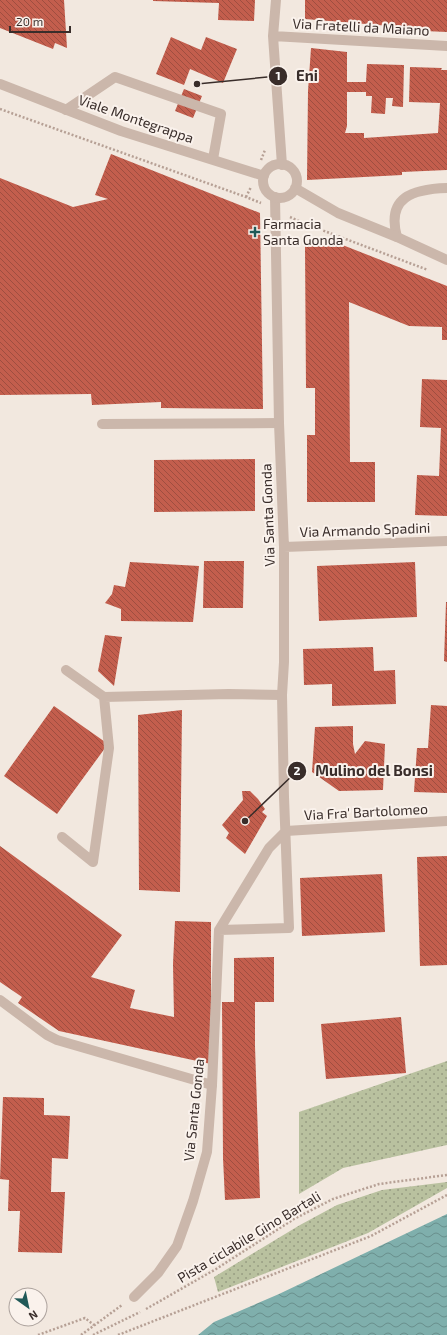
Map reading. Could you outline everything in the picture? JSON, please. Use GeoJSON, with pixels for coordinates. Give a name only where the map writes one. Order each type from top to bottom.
{"type":"FeatureCollection","features":[{"type":"Feature","properties":{"kind":"street"},"geometry":{"type":"LineString","coordinates":[[276,0],[273,36],[282,165]]}},
{"type":"Feature","properties":{"kind":"street","name":"Via Fratelli da Maiano"},"geometry":{"type":"LineString","coordinates":[[273,36],[447,46]]}},
{"type":"Feature","properties":{"kind":"street"},"geometry":{"type":"LineString","coordinates":[[66,110],[115,77],[221,114],[213,159]]}},
{"type":"Feature","properties":{"kind":"street","name":"Viale Montegrappa"},"geometry":{"type":"LineString","coordinates":[[0,84],[122,131],[264,176]]}},
{"type":"Feature","properties":{"kind":"street"},"geometry":{"type":"LineString","coordinates":[[282,165],[291,169],[295,173],[297,183],[292,192],[284,197],[275,197],[270,194],[264,186],[264,176],[271,167],[282,165]]}},
{"type":"Feature","properties":{"kind":"street"},"geometry":{"type":"LineString","coordinates":[[295,188],[338,213],[397,237],[447,260]]}},
{"type":"Feature","properties":{"kind":"street"},"geometry":{"type":"LineString","coordinates":[[397,237],[394,226],[396,208],[406,196],[434,189],[447,188]]}},
{"type":"Feature","properties":{"kind":"street","name":"Via Santa Gonda"},"geometry":{"type":"LineString","coordinates":[[219,930],[289,928],[282,695],[284,662],[284,547],[279,423],[275,197]]}},
{"type":"Feature","properties":{"kind":"street"},"geometry":{"type":"LineString","coordinates":[[102,424],[279,423]]}},
{"type":"Feature","properties":{"kind":"street","name":"Via Armando Spadini"},"geometry":{"type":"LineString","coordinates":[[284,547],[447,541]]}},
{"type":"Feature","properties":{"kind":"street"},"geometry":{"type":"LineString","coordinates":[[66,670],[104,697],[229,694],[282,695]]}},
{"type":"Feature","properties":{"kind":"street"},"geometry":{"type":"LineString","coordinates":[[62,837],[93,862],[110,748],[104,697]]}},
{"type":"Feature","properties":{"kind":"street","name":"Via Fra' Bartolomeo"},"geometry":{"type":"LineString","coordinates":[[286,831],[447,822]]}},
{"type":"Feature","properties":{"kind":"street","name":"Via Santa Gonda"},"geometry":{"type":"LineString","coordinates":[[134,1297],[158,1273],[177,1246],[193,1201],[207,1152],[212,1085],[219,930],[268,848],[286,831]]}},
{"type":"Feature","properties":{"kind":"street"},"geometry":{"type":"LineString","coordinates":[[0,1000],[47,1035],[57,1040],[212,1085]]}},
{"type":"Feature","properties":{"kind":"path"},"geometry":{"type":"LineString","coordinates":[[0,109],[246,197],[303,223],[433,272]]}},
{"type":"Feature","properties":{"kind":"path","name":"Pista ciclabile Gino Bartali"},"geometry":{"type":"LineString","coordinates":[[94,1335],[132,1316],[216,1269],[294,1219],[333,1199],[379,1184],[447,1175]]}},
{"type":"Feature","properties":{"kind":"path"},"geometry":{"type":"LineString","coordinates":[[118,1335],[371,1236],[447,1195]]}},
{"type":"Feature","properties":{"kind":"path"},"geometry":{"type":"LineString","coordinates":[[81,1335],[134,1297]]}},
{"type":"Feature","properties":{"kind":"path"},"geometry":{"type":"LineString","coordinates":[[38,1335],[85,1318],[94,1326]]}},
{"type":"Feature","properties":{"kind":"green space"},"geometry":{"type":"Polygon","coordinates":[[[447,1061],[447,1145],[343,1168],[299,1194],[299,1112],[447,1061]]]}},
{"type":"Feature","properties":{"kind":"green space"},"geometry":{"type":"Polygon","coordinates":[[[447,1182],[447,1188],[368,1233],[218,1292],[214,1277],[300,1225],[337,1205],[382,1190],[447,1182]]]}},
{"type":"Feature","properties":{"kind":"water"},"geometry":{"type":"Polygon","coordinates":[[[447,1214],[447,1335],[198,1335],[214,1322],[279,1294],[447,1214]]]}},
{"type":"Feature","properties":{"kind":"building"},"geometry":{"type":"Polygon","coordinates":[[[0,0],[64,0],[67,48],[55,43],[53,49],[0,28],[0,0]]]}},
{"type":"Feature","properties":{"kind":"building"},"geometry":{"type":"Polygon","coordinates":[[[153,0],[255,0],[254,21],[218,20],[219,3],[153,0]]]}},
{"type":"Feature","properties":{"kind":"building"},"geometry":{"type":"Polygon","coordinates":[[[305,0],[447,0],[447,32],[401,30],[402,27],[305,19],[305,0]]]}},
{"type":"Feature","properties":{"kind":"building"},"geometry":{"type":"Polygon","coordinates":[[[171,37],[201,50],[206,37],[237,49],[223,83],[190,69],[184,85],[156,74],[171,37]]]}},
{"type":"Feature","properties":{"kind":"building"},"geometry":{"type":"Polygon","coordinates":[[[311,48],[347,52],[347,82],[366,82],[367,64],[404,65],[403,107],[392,106],[393,98],[386,98],[385,114],[371,113],[372,96],[366,96],[366,92],[347,92],[347,126],[345,133],[364,133],[364,138],[438,133],[440,103],[409,102],[410,67],[442,68],[441,70],[447,70],[447,170],[402,172],[402,175],[307,180],[308,91],[311,48]]]}},
{"type":"Feature","properties":{"kind":"building"},"geometry":{"type":"Polygon","coordinates":[[[184,89],[202,96],[193,118],[175,111],[184,89]]]}},
{"type":"Feature","properties":{"kind":"building"},"geometry":{"type":"Polygon","coordinates":[[[111,154],[260,213],[263,409],[161,408],[161,402],[92,405],[91,394],[0,395],[0,178],[73,207],[108,199],[95,195],[111,154]]]}},
{"type":"Feature","properties":{"kind":"building"},"geometry":{"type":"Polygon","coordinates":[[[340,244],[447,286],[447,340],[442,340],[442,327],[409,326],[349,302],[350,462],[375,462],[375,502],[307,502],[307,435],[315,435],[315,388],[306,388],[305,246],[340,244]]]}},
{"type":"Feature","properties":{"kind":"building"},"geometry":{"type":"Polygon","coordinates":[[[422,379],[447,380],[447,516],[415,515],[417,475],[439,476],[441,428],[420,427],[422,379]]]}},
{"type":"Feature","properties":{"kind":"building"},"geometry":{"type":"Polygon","coordinates":[[[255,459],[255,511],[154,512],[154,460],[255,459]]]}},
{"type":"Feature","properties":{"kind":"building"},"geometry":{"type":"Polygon","coordinates":[[[204,561],[244,561],[243,608],[203,608],[204,561]]]}},
{"type":"Feature","properties":{"kind":"building"},"geometry":{"type":"Polygon","coordinates":[[[130,562],[199,566],[193,622],[121,621],[121,609],[105,603],[112,594],[114,585],[125,587],[130,562]]]}},
{"type":"Feature","properties":{"kind":"building"},"geometry":{"type":"Polygon","coordinates":[[[415,562],[417,617],[319,621],[317,566],[415,562]]]}},
{"type":"Feature","properties":{"kind":"building"},"geometry":{"type":"Polygon","coordinates":[[[447,602],[447,662],[444,661],[447,602]]]}},
{"type":"Feature","properties":{"kind":"building"},"geometry":{"type":"Polygon","coordinates":[[[105,635],[122,637],[114,686],[98,671],[105,635]]]}},
{"type":"Feature","properties":{"kind":"building"},"geometry":{"type":"Polygon","coordinates":[[[373,647],[374,671],[395,670],[396,704],[332,706],[332,684],[304,685],[303,649],[373,647]]]}},
{"type":"Feature","properties":{"kind":"building"},"geometry":{"type":"Polygon","coordinates":[[[431,705],[447,706],[447,793],[414,792],[417,748],[428,748],[431,705]]]}},
{"type":"Feature","properties":{"kind":"building"},"geometry":{"type":"Polygon","coordinates":[[[54,706],[108,744],[57,814],[4,776],[54,706]]]}},
{"type":"Feature","properties":{"kind":"building"},"geometry":{"type":"Polygon","coordinates":[[[182,710],[180,892],[139,890],[138,715],[182,710]]]}},
{"type":"Feature","properties":{"kind":"building"},"geometry":{"type":"Polygon","coordinates":[[[353,726],[353,744],[355,754],[365,741],[385,744],[383,790],[339,791],[312,772],[315,727],[353,726]]]}},
{"type":"Feature","properties":{"kind":"building"},"geometry":{"type":"Polygon","coordinates":[[[242,791],[250,791],[258,799],[265,809],[262,812],[267,816],[245,854],[226,838],[229,833],[222,825],[243,800],[242,791]]]}},
{"type":"Feature","properties":{"kind":"building"},"geometry":{"type":"Polygon","coordinates":[[[0,846],[122,935],[91,977],[135,990],[130,1008],[174,1017],[173,964],[175,921],[211,922],[211,1064],[59,1031],[18,1003],[22,997],[0,982],[0,846]]]}},
{"type":"Feature","properties":{"kind":"building"},"geometry":{"type":"Polygon","coordinates":[[[447,856],[447,965],[420,966],[417,857],[447,856]]]}},
{"type":"Feature","properties":{"kind":"building"},"geometry":{"type":"Polygon","coordinates":[[[382,874],[385,932],[302,936],[300,878],[382,874]]]}},
{"type":"Feature","properties":{"kind":"building"},"geometry":{"type":"Polygon","coordinates":[[[274,957],[274,1002],[255,1002],[260,1198],[225,1200],[223,1158],[222,1002],[234,1002],[234,958],[274,957]]]}},
{"type":"Feature","properties":{"kind":"building"},"geometry":{"type":"Polygon","coordinates":[[[401,1017],[406,1073],[326,1079],[321,1024],[401,1017]]]}},
{"type":"Feature","properties":{"kind":"building"},"geometry":{"type":"Polygon","coordinates":[[[3,1097],[44,1098],[44,1115],[70,1116],[68,1159],[52,1158],[51,1192],[65,1192],[62,1253],[18,1252],[20,1211],[8,1211],[9,1180],[0,1179],[3,1097]]]}},
{"type":"Feature","properties":{"kind":"place","name":"Eni"},"geometry":{"type":"Point","coordinates":[197,84]}},
{"type":"Feature","properties":{"kind":"place","name":"Farmacia Santa Gonda"},"geometry":{"type":"Point","coordinates":[255,232]}},
{"type":"Feature","properties":{"kind":"place","name":"Mulino del Bonsi"},"geometry":{"type":"Point","coordinates":[245,821]}}]}
